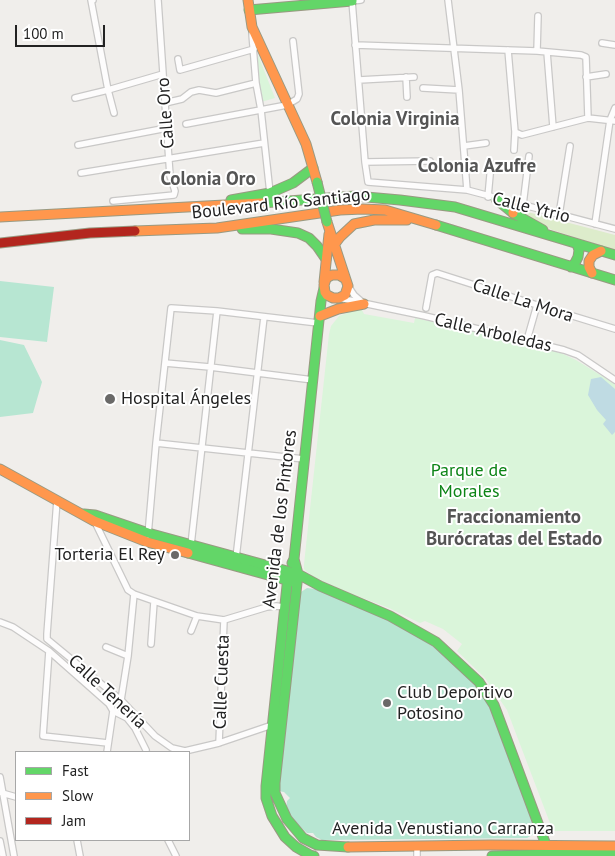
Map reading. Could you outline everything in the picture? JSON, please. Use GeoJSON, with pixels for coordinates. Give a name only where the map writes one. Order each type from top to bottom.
{"type":"FeatureCollection","features":[{"type":"Feature","properties":{"kind":"main road"},"geometry":{"type":"LineString","coordinates":[[248,0],[252,27],[286,105],[306,144],[328,227],[346,282],[344,295],[338,298],[319,319]]}},
{"type":"Feature","properties":{"kind":"main road"},"geometry":{"type":"LineString","coordinates":[[249,10],[355,0]]}},
{"type":"Feature","properties":{"kind":"main road"},"geometry":{"type":"LineString","coordinates":[[211,205],[270,192],[293,183],[313,168]]}},
{"type":"Feature","properties":{"kind":"main road","name":"Boulevard Río Santiago"},"geometry":{"type":"LineString","coordinates":[[0,217],[355,196],[455,207],[615,255]]}},
{"type":"Feature","properties":{"kind":"main road"},"geometry":{"type":"LineString","coordinates":[[492,198],[513,213],[559,238]]}},
{"type":"Feature","properties":{"kind":"main road"},"geometry":{"type":"LineString","coordinates":[[513,213],[514,206],[520,204]]}},
{"type":"Feature","properties":{"kind":"main road","name":"Boulevard Río Santiago"},"geometry":{"type":"LineString","coordinates":[[0,242],[90,233],[217,228],[340,210],[385,210],[615,280]]}},
{"type":"Feature","properties":{"kind":"main road"},"geometry":{"type":"LineString","coordinates":[[334,245],[348,229],[360,222],[367,220],[417,219]]}},
{"type":"Feature","properties":{"kind":"main road","name":"Avenida de los Pintores"},"geometry":{"type":"LineString","coordinates":[[278,724],[320,301],[324,285],[328,227]]}},
{"type":"Feature","properties":{"kind":"main road"},"geometry":{"type":"LineString","coordinates":[[217,228],[271,229],[298,233],[308,238],[317,246],[326,259]]}},
{"type":"Feature","properties":{"kind":"main road"},"geometry":{"type":"LineString","coordinates":[[570,267],[576,263],[579,250],[577,244]]}},
{"type":"Feature","properties":{"kind":"main road"},"geometry":{"type":"LineString","coordinates":[[592,274],[589,260],[593,255],[601,251]]}},
{"type":"Feature","properties":{"kind":"main road"},"geometry":{"type":"LineString","coordinates":[[338,298],[327,295],[324,285],[328,277],[335,274],[346,282]]}},
{"type":"Feature","properties":{"kind":"main road"},"geometry":{"type":"LineString","coordinates":[[319,319],[338,309],[364,304]]}},
{"type":"Feature","properties":{"kind":"main road"},"geometry":{"type":"LineString","coordinates":[[0,469],[84,514],[148,538],[293,577]]}},
{"type":"Feature","properties":{"kind":"main road"},"geometry":{"type":"LineString","coordinates":[[148,538],[191,545],[320,586],[390,616],[436,642],[479,682],[494,705],[546,845]]}},
{"type":"Feature","properties":{"kind":"main road","name":"Avenida de los Pintores"},"geometry":{"type":"LineString","coordinates":[[278,724],[285,607],[293,577]]}},
{"type":"Feature","properties":{"kind":"main road","name":"Avenida Venustiano Carranza"},"geometry":{"type":"LineString","coordinates":[[278,724],[274,783],[278,803],[287,819],[303,838],[317,845],[337,847],[546,845],[566,849],[615,852]]}},
{"type":"Feature","properties":{"kind":"main road","name":"Avenida Venustiano Carranza"},"geometry":{"type":"LineString","coordinates":[[278,724],[266,786],[266,798],[272,816],[285,837],[296,847],[314,856]]}},
{"type":"Feature","properties":{"kind":"main road"},"geometry":{"type":"LineString","coordinates":[[285,837],[292,834],[295,829]]}},
{"type":"Feature","properties":{"kind":"main road"},"geometry":{"type":"LineString","coordinates":[[296,847],[297,840],[303,838]]}},
{"type":"Feature","properties":{"kind":"main road"},"geometry":{"type":"LineString","coordinates":[[566,849],[587,841],[615,841]]}},
{"type":"Feature","properties":{"kind":"main road","name":"Avenida Venustiano Carranza"},"geometry":{"type":"LineString","coordinates":[[491,856],[543,855],[566,849],[615,846]]}},
{"type":"Feature","properties":{"kind":"main road"},"geometry":{"type":"LineString","coordinates":[[566,849],[583,856]]}},
{"type":"Feature","properties":{"kind":"street"},"geometry":{"type":"LineString","coordinates":[[92,0],[114,113]]}},
{"type":"Feature","properties":{"kind":"street","name":"Calle Oro"},"geometry":{"type":"LineString","coordinates":[[113,201],[174,195],[175,191],[170,176],[168,159],[158,0]]}},
{"type":"Feature","properties":{"kind":"street"},"geometry":{"type":"LineString","coordinates":[[355,0],[355,45],[365,162],[430,161]]}},
{"type":"Feature","properties":{"kind":"street"},"geometry":{"type":"LineString","coordinates":[[448,0],[460,90],[468,190]]}},
{"type":"Feature","properties":{"kind":"street"},"geometry":{"type":"LineString","coordinates":[[537,51],[538,16]]}},
{"type":"Feature","properties":{"kind":"street"},"geometry":{"type":"LineString","coordinates":[[252,27],[256,83],[261,110],[270,192]]}},
{"type":"Feature","properties":{"kind":"street"},"geometry":{"type":"LineString","coordinates":[[186,124],[286,105],[297,99],[299,94],[293,42]]}},
{"type":"Feature","properties":{"kind":"street"},"geometry":{"type":"LineString","coordinates":[[602,43],[615,45]]}},
{"type":"Feature","properties":{"kind":"street"},"geometry":{"type":"LineString","coordinates":[[355,45],[537,51],[581,55],[586,57],[588,118]]}},
{"type":"Feature","properties":{"kind":"street"},"geometry":{"type":"LineString","coordinates":[[178,59],[180,70],[254,49]]}},
{"type":"Feature","properties":{"kind":"street"},"geometry":{"type":"LineString","coordinates":[[508,50],[515,132],[514,150]]}},
{"type":"Feature","properties":{"kind":"street"},"geometry":{"type":"LineString","coordinates":[[547,52],[553,127]]}},
{"type":"Feature","properties":{"kind":"street"},"geometry":{"type":"LineString","coordinates":[[75,98],[163,74]]}},
{"type":"Feature","properties":{"kind":"street"},"geometry":{"type":"LineString","coordinates":[[586,77],[606,74]]}},
{"type":"Feature","properties":{"kind":"street"},"geometry":{"type":"LineString","coordinates":[[406,77],[407,97]]}},
{"type":"Feature","properties":{"kind":"street"},"geometry":{"type":"LineString","coordinates":[[359,80],[414,77]]}},
{"type":"Feature","properties":{"kind":"street"},"geometry":{"type":"LineString","coordinates":[[165,103],[182,99],[191,92],[199,90],[216,93],[256,83]]}},
{"type":"Feature","properties":{"kind":"street"},"geometry":{"type":"LineString","coordinates":[[423,88],[460,90]]}},
{"type":"Feature","properties":{"kind":"street"},"geometry":{"type":"LineString","coordinates":[[595,224],[615,108]]}},
{"type":"Feature","properties":{"kind":"street"},"geometry":{"type":"LineString","coordinates":[[515,132],[522,135],[588,118],[613,120]]}},
{"type":"Feature","properties":{"kind":"street"},"geometry":{"type":"LineString","coordinates":[[78,145],[167,128]]}},
{"type":"Feature","properties":{"kind":"street"},"geometry":{"type":"LineString","coordinates":[[464,146],[486,143]]}},
{"type":"Feature","properties":{"kind":"street"},"geometry":{"type":"LineString","coordinates":[[81,173],[264,144]]}},
{"type":"Feature","properties":{"kind":"street"},"geometry":{"type":"LineString","coordinates":[[559,215],[570,146]]}},
{"type":"Feature","properties":{"kind":"street"},"geometry":{"type":"LineString","coordinates":[[520,204],[529,156]]}},
{"type":"Feature","properties":{"kind":"street","name":"Calle Ytrio"},"geometry":{"type":"LineString","coordinates":[[365,162],[366,180],[370,182],[468,190],[492,198],[615,229]]}},
{"type":"Feature","properties":{"kind":"street"},"geometry":{"type":"LineString","coordinates":[[491,164],[492,198]]}},
{"type":"Feature","properties":{"kind":"street","name":"Calle La Mora"},"geometry":{"type":"LineString","coordinates":[[426,308],[432,274],[437,273],[615,329]]}},
{"type":"Feature","properties":{"kind":"street"},"geometry":{"type":"LineString","coordinates":[[346,282],[354,295],[364,304]]}},
{"type":"Feature","properties":{"kind":"street","name":"Calle Arboledas"},"geometry":{"type":"LineString","coordinates":[[338,298],[424,316],[564,350],[578,355],[615,380]]}},
{"type":"Feature","properties":{"kind":"street"},"geometry":{"type":"LineString","coordinates":[[527,340],[537,306]]}},
{"type":"Feature","properties":{"kind":"street"},"geometry":{"type":"LineString","coordinates":[[148,538],[171,308],[264,317],[319,319]]}},
{"type":"Feature","properties":{"kind":"street"},"geometry":{"type":"LineString","coordinates":[[191,545],[217,312]]}},
{"type":"Feature","properties":{"kind":"street"},"geometry":{"type":"LineString","coordinates":[[236,558],[264,317]]}},
{"type":"Feature","properties":{"kind":"street"},"geometry":{"type":"LineString","coordinates":[[165,363],[313,380]]}},
{"type":"Feature","properties":{"kind":"street"},"geometry":{"type":"LineString","coordinates":[[156,443],[304,459]]}},
{"type":"Feature","properties":{"kind":"street","name":"Calle Tenería"},"geometry":{"type":"LineString","coordinates":[[57,500],[47,639],[121,700],[155,736],[172,748],[185,751],[219,743],[278,724]]}},
{"type":"Feature","properties":{"kind":"street"},"geometry":{"type":"LineString","coordinates":[[94,518],[128,590],[134,594],[198,616],[224,620],[267,606],[285,607]]}},
{"type":"Feature","properties":{"kind":"street"},"geometry":{"type":"LineString","coordinates":[[121,700],[128,656],[134,594]]}},
{"type":"Feature","properties":{"kind":"street"},"geometry":{"type":"LineString","coordinates":[[151,644],[154,602]]}},
{"type":"Feature","properties":{"kind":"street"},"geometry":{"type":"LineString","coordinates":[[191,631],[198,616]]}},
{"type":"Feature","properties":{"kind":"street","name":"Calle Cuesta"},"geometry":{"type":"LineString","coordinates":[[219,743],[224,620]]}},
{"type":"Feature","properties":{"kind":"street"},"geometry":{"type":"LineString","coordinates":[[2,622],[50,651],[109,704],[113,711],[126,718],[135,728],[146,750]]}},
{"type":"Feature","properties":{"kind":"street"},"geometry":{"type":"LineString","coordinates":[[106,647],[128,656]]}},
{"type":"Feature","properties":{"kind":"street"},"geometry":{"type":"LineString","coordinates":[[50,651],[43,736],[108,743]]}},
{"type":"Feature","properties":{"kind":"street"},"geometry":{"type":"LineString","coordinates":[[107,751],[113,711]]}},
{"type":"Feature","properties":{"kind":"street"},"geometry":{"type":"LineString","coordinates":[[0,777],[3,804],[14,856]]}},
{"type":"Feature","properties":{"kind":"street"},"geometry":{"type":"LineString","coordinates":[[2,793],[14,797]]}},
{"type":"Feature","properties":{"kind":"street"},"geometry":{"type":"LineString","coordinates":[[3,804],[14,797]]}},
{"type":"Feature","properties":{"kind":"street"},"geometry":{"type":"LineString","coordinates":[[0,841],[3,856]]}},
{"type":"Feature","properties":{"kind":"street"},"geometry":{"type":"LineString","coordinates":[[77,841],[80,856]]}},
{"type":"Feature","properties":{"kind":"street"},"geometry":{"type":"LineString","coordinates":[[168,841],[176,856]]}},
{"type":"Feature","properties":{"kind":"street"},"geometry":{"type":"LineString","coordinates":[[490,845],[491,856]]}},
{"type":"Feature","properties":{"kind":"street"},"geometry":{"type":"LineString","coordinates":[[417,846],[418,856]]}},
{"type":"Feature","properties":{"kind":"green space"},"geometry":{"type":"Polygon","coordinates":[[[258,55],[275,98],[261,102],[258,82],[258,55]]]}},
{"type":"Feature","properties":{"kind":"green space"},"geometry":{"type":"Polygon","coordinates":[[[520,210],[615,235],[615,250],[552,230],[520,210]]]}},
{"type":"Feature","properties":{"kind":"green space"},"geometry":{"type":"Polygon","coordinates":[[[0,281],[54,287],[47,342],[0,337],[0,281]]]}},
{"type":"Feature","properties":{"kind":"green space","name":"Parque de Morales"},"geometry":{"type":"Polygon","coordinates":[[[361,308],[364,314],[414,323],[415,318],[561,353],[615,384],[615,831],[553,831],[507,710],[485,678],[457,651],[462,644],[443,629],[425,621],[420,623],[389,608],[352,594],[315,578],[304,569],[329,334],[331,326],[339,316],[361,308]]]}},
{"type":"Feature","properties":{"kind":"green space"},"geometry":{"type":"Polygon","coordinates":[[[0,340],[24,345],[42,382],[33,413],[0,417],[0,340]]]}},
{"type":"Feature","properties":{"kind":"green space","name":"Club Deportivo Potosino"},"geometry":{"type":"Polygon","coordinates":[[[307,588],[316,589],[358,605],[387,618],[432,643],[482,690],[495,715],[535,826],[534,834],[527,838],[322,840],[313,833],[307,833],[295,822],[286,809],[287,801],[290,798],[284,792],[278,791],[297,600],[301,592],[307,588]]]}},
{"type":"Feature","properties":{"kind":"water"},"geometry":{"type":"Polygon","coordinates":[[[601,377],[615,389],[615,432],[612,435],[603,424],[606,420],[588,395],[591,379],[601,377]]]}},
{"type":"Feature","properties":{"kind":"traffic: fast"},"geometry":{"type":"LineString","coordinates":[[249,10],[352,0]]}},
{"type":"Feature","properties":{"kind":"traffic: fast"},"geometry":{"type":"LineString","coordinates":[[231,200],[270,193],[293,183],[313,168]]}},
{"type":"Feature","properties":{"kind":"traffic: fast"},"geometry":{"type":"LineString","coordinates":[[317,182],[327,222]]}},
{"type":"Feature","properties":{"kind":"traffic: fast"},"geometry":{"type":"LineString","coordinates":[[262,203],[355,196],[455,207],[615,255]]}},
{"type":"Feature","properties":{"kind":"traffic: fast"},"geometry":{"type":"LineString","coordinates":[[496,199],[513,213],[543,230]]}},
{"type":"Feature","properties":{"kind":"traffic: fast"},"geometry":{"type":"LineString","coordinates":[[436,225],[615,280]]}},
{"type":"Feature","properties":{"kind":"traffic: fast"},"geometry":{"type":"LineString","coordinates":[[242,229],[271,229],[298,233],[309,238],[326,259]]}},
{"type":"Feature","properties":{"kind":"traffic: fast"},"geometry":{"type":"LineString","coordinates":[[571,267],[578,257],[579,250],[577,244]]}},
{"type":"Feature","properties":{"kind":"traffic: fast"},"geometry":{"type":"LineString","coordinates":[[292,563],[294,559],[321,301],[324,288]]}},
{"type":"Feature","properties":{"kind":"traffic: fast"},"geometry":{"type":"LineString","coordinates":[[84,514],[95,515],[148,533],[298,574],[275,793],[287,819],[303,838],[317,845],[348,847]]}},
{"type":"Feature","properties":{"kind":"traffic: fast"},"geometry":{"type":"LineString","coordinates":[[188,553],[297,583]]}},
{"type":"Feature","properties":{"kind":"traffic: fast"},"geometry":{"type":"LineString","coordinates":[[294,559],[298,574],[320,586],[390,616],[436,642],[479,682],[494,705],[546,845]]}},
{"type":"Feature","properties":{"kind":"traffic: fast"},"geometry":{"type":"LineString","coordinates":[[288,576],[266,798],[272,816],[285,837],[296,847],[314,856]]}},
{"type":"Feature","properties":{"kind":"traffic: fast"},"geometry":{"type":"LineString","coordinates":[[492,856],[615,852]]}},
{"type":"Feature","properties":{"kind":"traffic: slow"},"geometry":{"type":"LineString","coordinates":[[248,0],[252,27],[306,144],[317,182]]}},
{"type":"Feature","properties":{"kind":"traffic: slow"},"geometry":{"type":"LineString","coordinates":[[0,217],[262,203]]}},
{"type":"Feature","properties":{"kind":"traffic: slow"},"geometry":{"type":"LineString","coordinates":[[513,213],[514,206],[517,203]]}},
{"type":"Feature","properties":{"kind":"traffic: slow"},"geometry":{"type":"LineString","coordinates":[[135,231],[217,228],[340,210],[363,209],[385,210],[436,225]]}},
{"type":"Feature","properties":{"kind":"traffic: slow"},"geometry":{"type":"LineString","coordinates":[[334,245],[354,224],[374,220],[407,220]]}},
{"type":"Feature","properties":{"kind":"traffic: slow"},"geometry":{"type":"LineString","coordinates":[[327,222],[348,286],[345,295],[339,298],[327,295],[324,285],[326,279],[332,275],[339,275],[344,278]]}},
{"type":"Feature","properties":{"kind":"traffic: slow"},"geometry":{"type":"LineString","coordinates":[[324,282],[329,234]]}},
{"type":"Feature","properties":{"kind":"traffic: slow"},"geometry":{"type":"LineString","coordinates":[[592,273],[589,261],[593,255],[601,251]]}},
{"type":"Feature","properties":{"kind":"traffic: slow"},"geometry":{"type":"LineString","coordinates":[[320,316],[338,309],[364,304]]}},
{"type":"Feature","properties":{"kind":"traffic: slow"},"geometry":{"type":"LineString","coordinates":[[0,469],[94,521],[147,542],[188,553]]}},
{"type":"Feature","properties":{"kind":"traffic: slow"},"geometry":{"type":"LineString","coordinates":[[348,847],[615,846]]}},
{"type":"Feature","properties":{"kind":"traffic: jam"},"geometry":{"type":"LineString","coordinates":[[0,243],[90,233],[135,231]]}},
{"type":"Feature","properties":{"kind":"place","name":"Hospital Ángeles"},"geometry":{"type":"Point","coordinates":[110,399]}},
{"type":"Feature","properties":{"kind":"place","name":"Torteria El Rey"},"geometry":{"type":"Point","coordinates":[175,555]}},
{"type":"Feature","properties":{"kind":"place","name":"Club Deportivo Potosino"},"geometry":{"type":"Point","coordinates":[387,703]}},
{"type":"Feature","properties":{"kind":"district","name":"Colonia Virginia"},"geometry":{"type":"Point","coordinates":[395,120]}},
{"type":"Feature","properties":{"kind":"district","name":"Colonia Azufre"},"geometry":{"type":"Point","coordinates":[477,167]}},
{"type":"Feature","properties":{"kind":"district","name":"Colonia Oro"},"geometry":{"type":"Point","coordinates":[208,180]}},
{"type":"Feature","properties":{"kind":"district","name":"Fraccionamiento Burócratas del Estado"},"geometry":{"type":"Point","coordinates":[514,529]}}]}
